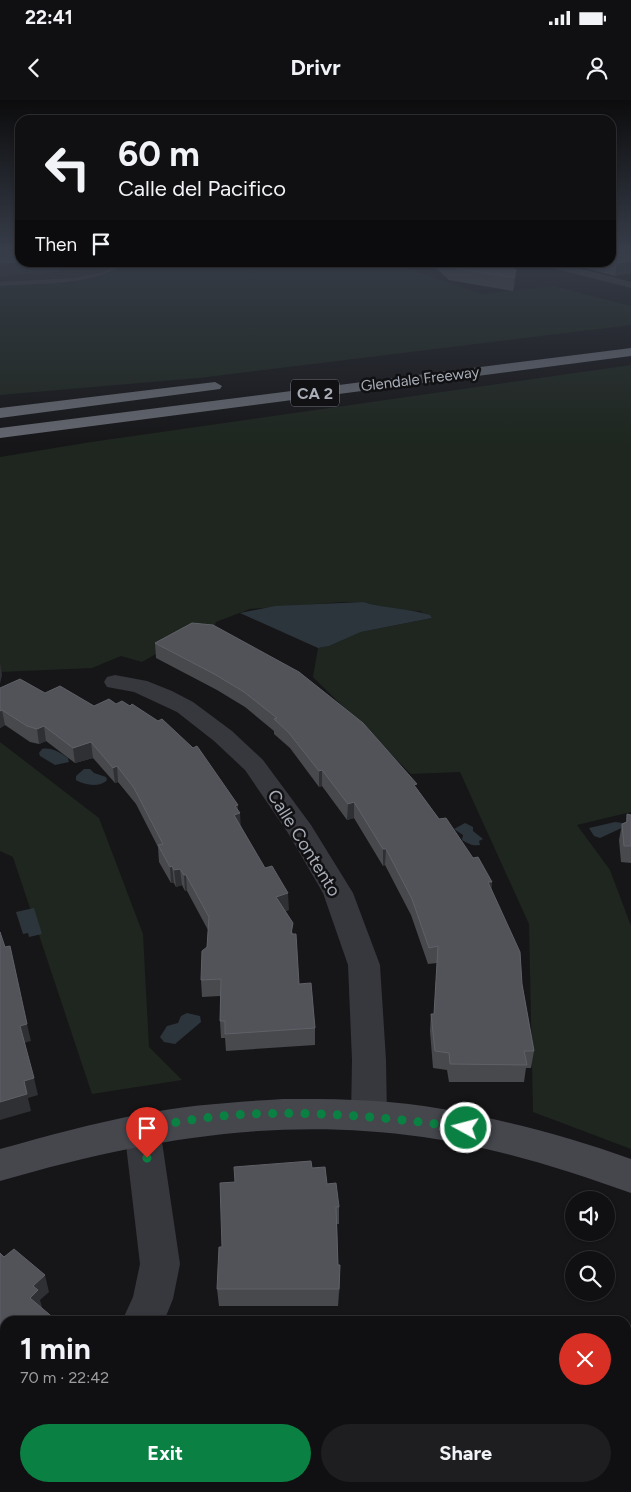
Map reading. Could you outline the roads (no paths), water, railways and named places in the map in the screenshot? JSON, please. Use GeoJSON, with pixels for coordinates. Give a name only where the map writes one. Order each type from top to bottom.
{"type":"FeatureCollection","features":[{"type":"Feature","properties":{"kind":"highway","name":"Glendale Freeway"},"geometry":{"type":"LineString","coordinates":[[0,433],[631,352]]}},
{"type":"Feature","properties":{"kind":"highway"},"geometry":{"type":"LineString","coordinates":[[0,413],[234,384]]}},
{"type":"Feature","properties":{"kind":"highway"},"geometry":{"type":"LineString","coordinates":[[0,404],[51,399],[106,400]]}},
{"type":"Feature","properties":{"kind":"highway"},"geometry":{"type":"LineString","coordinates":[[0,447],[54,438],[116,418]]}},
{"type":"Feature","properties":{"kind":"street","name":"Calle Contento"},"geometry":{"type":"LineString","coordinates":[[115,682],[139,686],[164,696],[185,708],[223,736],[254,765],[301,831],[338,893],[364,964],[370,1065],[369,1116]]}},
{"type":"Feature","properties":{"kind":"street"},"geometry":{"type":"LineString","coordinates":[[0,1165],[49,1150],[142,1128],[249,1114],[310,1113],[369,1116],[466,1128],[532,1144],[631,1176]]}},
{"type":"Feature","properties":{"kind":"street"},"geometry":{"type":"LineString","coordinates":[[142,1128],[160,1264],[153,1300],[145,1316]]}}]}
